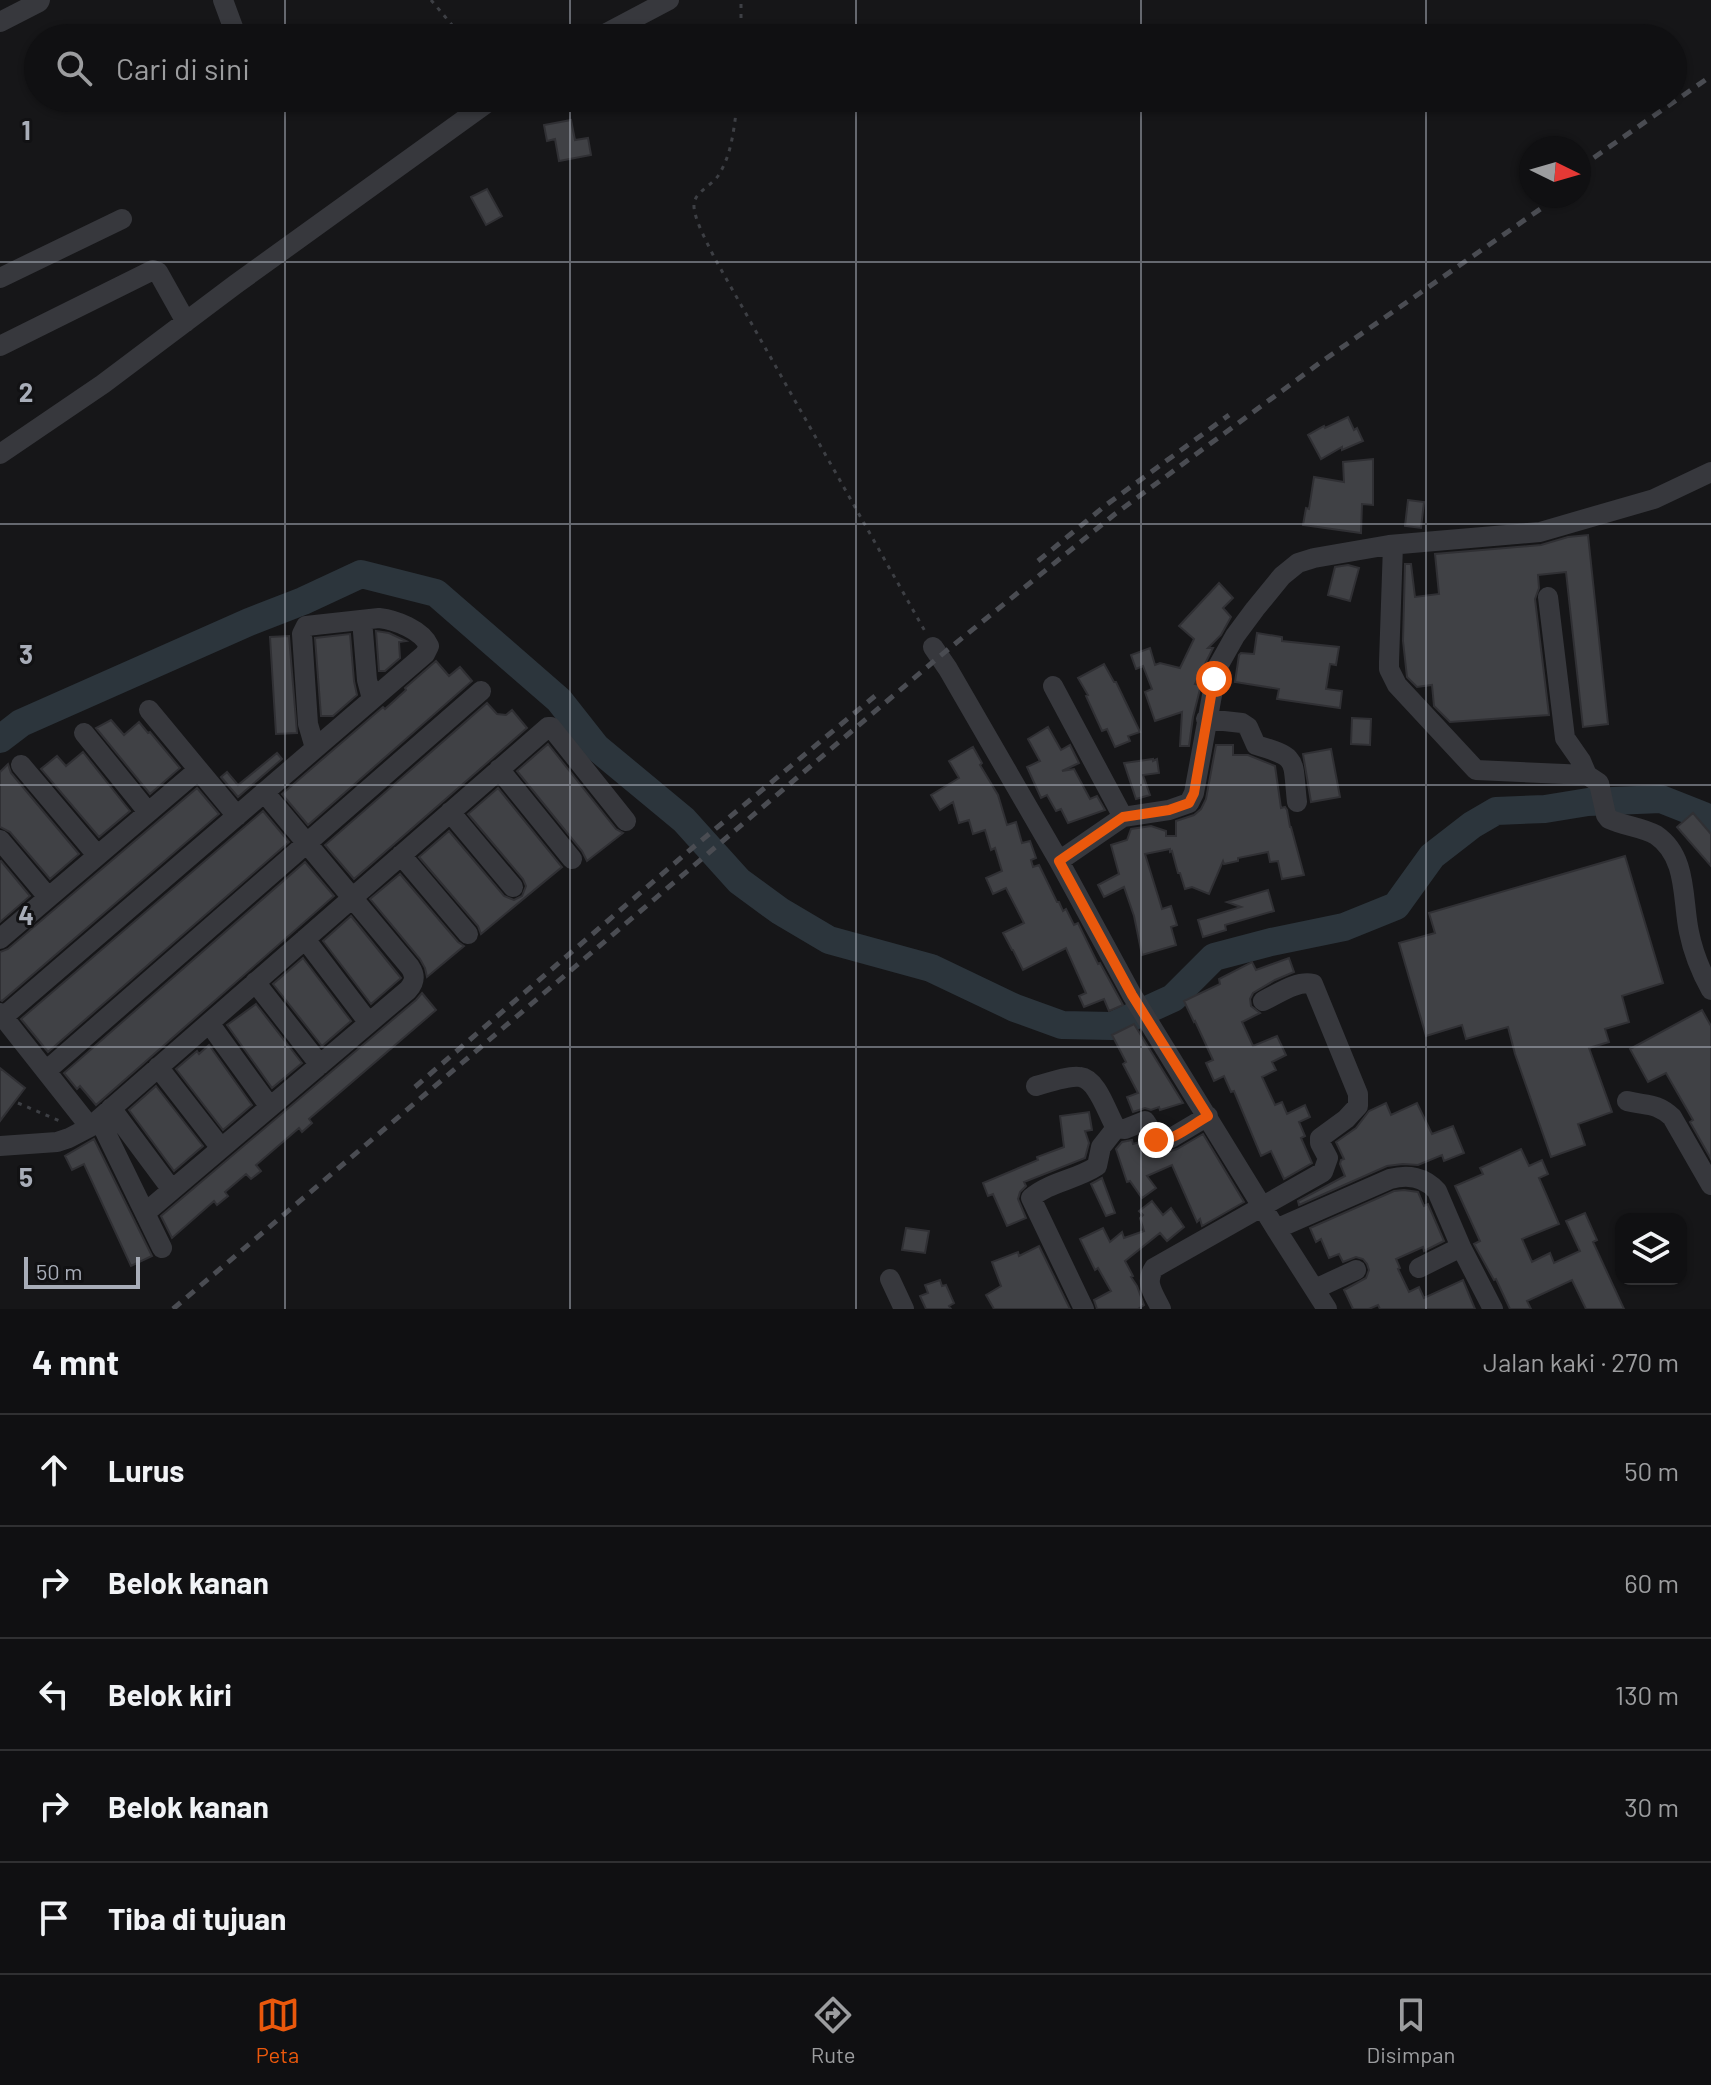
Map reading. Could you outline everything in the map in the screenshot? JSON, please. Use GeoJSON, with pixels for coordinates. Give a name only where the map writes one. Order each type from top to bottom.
{"type":"FeatureCollection","features":[{"type":"Feature","properties":{"kind":"street"},"geometry":{"type":"LineString","coordinates":[[0,22],[40,0]]}},
{"type":"Feature","properties":{"kind":"street"},"geometry":{"type":"LineString","coordinates":[[223,0],[232,24]]}},
{"type":"Feature","properties":{"kind":"street"},"geometry":{"type":"LineString","coordinates":[[624,24],[669,0]]}},
{"type":"Feature","properties":{"kind":"street"},"geometry":{"type":"LineString","coordinates":[[0,454],[103,384],[475,112]]}},
{"type":"Feature","properties":{"kind":"street"},"geometry":{"type":"LineString","coordinates":[[0,278],[122,219]]}},
{"type":"Feature","properties":{"kind":"street"},"geometry":{"type":"LineString","coordinates":[[0,346],[153,270],[158,272],[186,322]]}},
{"type":"Feature","properties":{"kind":"street"},"geometry":{"type":"LineString","coordinates":[[1059,861],[1123,817],[1169,810],[1189,803],[1194,793],[1217,668],[1235,636],[1282,576],[1298,563],[1391,545],[1540,532],[1654,499],[1711,472]]}},
{"type":"Feature","properties":{"kind":"street"},"geometry":{"type":"LineString","coordinates":[[1391,545],[1389,669],[1397,685],[1476,770],[1593,779]]}},
{"type":"Feature","properties":{"kind":"street"},"geometry":{"type":"LineString","coordinates":[[1548,597],[1563,732],[1593,779],[1611,821],[1654,834],[1674,853],[1680,865],[1689,932],[1697,961],[1711,990]]}},
{"type":"Feature","properties":{"kind":"street"},"geometry":{"type":"LineString","coordinates":[[362,620],[367,680],[372,699]]}},
{"type":"Feature","properties":{"kind":"street"},"geometry":{"type":"LineString","coordinates":[[172,1190],[46,1071],[2,1015],[237,816],[425,654],[429,646],[427,640],[389,620],[306,626],[303,629],[308,724],[315,748]]}},
{"type":"Feature","properties":{"kind":"street"},"geometry":{"type":"LineString","coordinates":[[933,647],[1059,861],[1132,995],[1327,1309]]}},
{"type":"Feature","properties":{"kind":"street"},"geometry":{"type":"LineString","coordinates":[[1053,686],[1123,817]]}},
{"type":"Feature","properties":{"kind":"street"},"geometry":{"type":"LineString","coordinates":[[46,1071],[481,691]]}},
{"type":"Feature","properties":{"kind":"street"},"geometry":{"type":"LineString","coordinates":[[149,710],[237,816]]}},
{"type":"Feature","properties":{"kind":"street"},"geometry":{"type":"LineString","coordinates":[[1206,719],[1242,723],[1248,727],[1256,745],[1287,756],[1293,765],[1297,802]]}},
{"type":"Feature","properties":{"kind":"street"},"geometry":{"type":"LineString","coordinates":[[0,1146],[57,1142],[96,1121],[548,727],[626,821]]}},
{"type":"Feature","properties":{"kind":"street"},"geometry":{"type":"LineString","coordinates":[[84,733],[148,812]]}},
{"type":"Feature","properties":{"kind":"street"},"geometry":{"type":"LineString","coordinates":[[21,765],[97,855]]}},
{"type":"Feature","properties":{"kind":"street"},"geometry":{"type":"LineString","coordinates":[[499,769],[572,859]]}},
{"type":"Feature","properties":{"kind":"street"},"geometry":{"type":"LineString","coordinates":[[0,939],[198,770]]}},
{"type":"Feature","properties":{"kind":"street"},"geometry":{"type":"LineString","coordinates":[[145,1213],[369,1023],[414,980],[414,973],[264,792]]}},
{"type":"Feature","properties":{"kind":"street"},"geometry":{"type":"LineString","coordinates":[[450,812],[513,887]]}},
{"type":"Feature","properties":{"kind":"street"},"geometry":{"type":"LineString","coordinates":[[3,848],[48,897]]}},
{"type":"Feature","properties":{"kind":"street"},"geometry":{"type":"LineString","coordinates":[[401,855],[468,934]]}},
{"type":"Feature","properties":{"kind":"street"},"geometry":{"type":"LineString","coordinates":[[305,939],[369,1023]]}},
{"type":"Feature","properties":{"kind":"street"},"geometry":{"type":"LineString","coordinates":[[255,982],[320,1065]]}},
{"type":"Feature","properties":{"kind":"street"},"geometry":{"type":"LineString","coordinates":[[1161,1309],[1149,1286],[1154,1268],[1323,1172],[1328,1158],[1320,1143],[1321,1136],[1346,1119],[1358,1106],[1358,1094],[1313,984],[1300,984],[1263,1001]]}},
{"type":"Feature","properties":{"kind":"street"},"geometry":{"type":"LineString","coordinates":[[209,1023],[270,1107]]}},
{"type":"Feature","properties":{"kind":"street"},"geometry":{"type":"LineString","coordinates":[[158,1067],[221,1148]]}},
{"type":"Feature","properties":{"kind":"street"},"geometry":{"type":"LineString","coordinates":[[1036,1086],[1073,1077],[1084,1078],[1096,1088],[1116,1128]]}},
{"type":"Feature","properties":{"kind":"street"},"geometry":{"type":"LineString","coordinates":[[1627,1101],[1654,1104],[1672,1117],[1711,1185]]}},
{"type":"Feature","properties":{"kind":"street"},"geometry":{"type":"LineString","coordinates":[[1116,1128],[1125,1129],[1146,1121],[1155,1139],[1162,1141],[1208,1116]]}},
{"type":"Feature","properties":{"kind":"street"},"geometry":{"type":"LineString","coordinates":[[96,1121],[162,1248]]}},
{"type":"Feature","properties":{"kind":"street"},"geometry":{"type":"LineString","coordinates":[[1084,1309],[1031,1198],[1040,1190],[1085,1174],[1097,1166],[1101,1147],[1116,1128]]}},
{"type":"Feature","properties":{"kind":"street"},"geometry":{"type":"LineString","coordinates":[[1276,1229],[1390,1179],[1408,1177],[1423,1180],[1433,1187],[1493,1309]]}},
{"type":"Feature","properties":{"kind":"street"},"geometry":{"type":"LineString","coordinates":[[1419,1268],[1461,1247]]}},
{"type":"Feature","properties":{"kind":"street"},"geometry":{"type":"LineString","coordinates":[[1315,1289],[1356,1270]]}},
{"type":"Feature","properties":{"kind":"street"},"geometry":{"type":"LineString","coordinates":[[890,1279],[904,1309]]}},
{"type":"Feature","properties":{"kind":"path"},"geometry":{"type":"LineString","coordinates":[[431,0],[451,24]]}},
{"type":"Feature","properties":{"kind":"path"},"geometry":{"type":"LineString","coordinates":[[741,0],[741,24]]}},
{"type":"Feature","properties":{"kind":"path"},"geometry":{"type":"LineString","coordinates":[[736,112],[728,157],[713,183],[696,198],[696,216],[714,257],[933,647]]}},
{"type":"Feature","properties":{"kind":"path"},"geometry":{"type":"LineString","coordinates":[[18,1103],[96,1121]]}},
{"type":"Feature","properties":{"kind":"building"},"geometry":{"type":"Polygon","coordinates":[[[571,120],[575,140],[588,138],[591,155],[559,161],[555,139],[547,141],[544,125],[571,120]]]}},
{"type":"Feature","properties":{"kind":"building"},"geometry":{"type":"Polygon","coordinates":[[[487,189],[502,216],[486,225],[471,197],[487,189]]]}},
{"type":"Feature","properties":{"kind":"building"},"geometry":{"type":"Polygon","coordinates":[[[1348,417],[1363,441],[1342,450],[1342,447],[1321,459],[1308,435],[1348,417]]]}},
{"type":"Feature","properties":{"kind":"building"},"geometry":{"type":"Polygon","coordinates":[[[1373,459],[1373,505],[1362,504],[1361,533],[1303,525],[1314,477],[1344,482],[1343,462],[1373,459]]]}},
{"type":"Feature","properties":{"kind":"building"},"geometry":{"type":"Polygon","coordinates":[[[1408,500],[1424,502],[1421,528],[1405,526],[1408,500]]]}},
{"type":"Feature","properties":{"kind":"building"},"geometry":{"type":"Polygon","coordinates":[[[1588,535],[1608,724],[1583,727],[1566,572],[1538,575],[1539,588],[1535,599],[1549,715],[1450,722],[1434,706],[1432,685],[1417,687],[1407,677],[1403,641],[1405,564],[1411,564],[1415,597],[1439,594],[1435,554],[1541,545],[1588,535]]]}},
{"type":"Feature","properties":{"kind":"building"},"geometry":{"type":"Polygon","coordinates":[[[1348,565],[1359,568],[1350,601],[1328,595],[1335,567],[1348,565]]]}},
{"type":"Feature","properties":{"kind":"building"},"geometry":{"type":"Polygon","coordinates":[[[1219,583],[1233,598],[1223,608],[1231,617],[1221,635],[1208,648],[1213,648],[1195,684],[1201,685],[1189,746],[1180,746],[1182,712],[1155,721],[1145,692],[1152,689],[1143,666],[1136,669],[1131,655],[1150,648],[1155,665],[1160,663],[1180,668],[1194,639],[1179,626],[1219,583]]]}},
{"type":"Feature","properties":{"kind":"building"},"geometry":{"type":"Polygon","coordinates":[[[376,631],[406,641],[399,642],[400,658],[385,671],[379,671],[376,631]]]}},
{"type":"Feature","properties":{"kind":"building"},"geometry":{"type":"Polygon","coordinates":[[[1257,633],[1282,637],[1282,641],[1339,647],[1336,665],[1330,664],[1326,689],[1342,691],[1340,708],[1277,699],[1279,689],[1235,682],[1239,655],[1254,654],[1257,633]]]}},
{"type":"Feature","properties":{"kind":"building"},"geometry":{"type":"Polygon","coordinates":[[[350,634],[357,695],[333,716],[321,716],[315,638],[350,634]]]}},
{"type":"Feature","properties":{"kind":"building"},"geometry":{"type":"Polygon","coordinates":[[[289,636],[297,733],[276,734],[270,637],[289,636]]]}},
{"type":"Feature","properties":{"kind":"building"},"geometry":{"type":"Polygon","coordinates":[[[436,661],[449,676],[460,667],[472,681],[308,825],[282,794],[383,707],[385,709],[436,661]]]}},
{"type":"Feature","properties":{"kind":"building"},"geometry":{"type":"Polygon","coordinates":[[[1104,664],[1140,732],[1128,736],[1130,741],[1115,747],[1107,729],[1102,731],[1078,678],[1104,664]]]}},
{"type":"Feature","properties":{"kind":"building"},"geometry":{"type":"Polygon","coordinates":[[[487,703],[497,714],[506,715],[512,710],[527,728],[354,879],[325,845],[487,703]]]}},
{"type":"Feature","properties":{"kind":"building"},"geometry":{"type":"Polygon","coordinates":[[[1352,718],[1371,719],[1370,745],[1351,744],[1352,718]]]}},
{"type":"Feature","properties":{"kind":"building"},"geometry":{"type":"Polygon","coordinates":[[[111,720],[124,735],[139,722],[180,768],[150,794],[96,728],[111,720]]]}},
{"type":"Feature","properties":{"kind":"building"},"geometry":{"type":"Polygon","coordinates":[[[1048,727],[1061,750],[1070,745],[1079,763],[1062,771],[1074,769],[1090,799],[1097,796],[1105,810],[1068,823],[1061,809],[1056,811],[1047,795],[1041,798],[1027,767],[1040,761],[1028,739],[1048,727]]]}},
{"type":"Feature","properties":{"kind":"building"},"geometry":{"type":"Polygon","coordinates":[[[548,744],[616,829],[623,833],[587,861],[517,771],[548,744]]]}},
{"type":"Feature","properties":{"kind":"building"},"geometry":{"type":"Polygon","coordinates":[[[1216,745],[1233,745],[1233,755],[1248,755],[1275,766],[1281,808],[1287,810],[1304,875],[1282,879],[1278,861],[1270,862],[1268,852],[1224,864],[1223,861],[1209,894],[1192,887],[1185,889],[1170,849],[1145,854],[1162,909],[1171,906],[1177,925],[1171,927],[1176,945],[1142,955],[1124,887],[1104,897],[1098,885],[1119,874],[1111,845],[1127,840],[1131,829],[1151,826],[1166,831],[1166,836],[1176,836],[1176,821],[1194,815],[1206,799],[1216,745]]]}},
{"type":"Feature","properties":{"kind":"building"},"geometry":{"type":"Polygon","coordinates":[[[973,747],[998,795],[1007,825],[1016,822],[1022,843],[1030,841],[1036,858],[1031,860],[1033,867],[1039,865],[1063,911],[1066,909],[1074,925],[1078,923],[1123,1005],[1109,1011],[1104,999],[1084,1007],[1079,996],[1086,993],[1066,948],[1023,970],[1003,933],[1024,923],[1006,888],[993,894],[986,878],[1002,871],[995,848],[991,850],[985,830],[973,834],[969,820],[959,823],[953,802],[940,810],[931,795],[959,778],[949,761],[973,747]]]}},
{"type":"Feature","properties":{"kind":"building"},"geometry":{"type":"Polygon","coordinates":[[[1331,749],[1340,797],[1311,802],[1303,754],[1331,749]]]}},
{"type":"Feature","properties":{"kind":"building"},"geometry":{"type":"Polygon","coordinates":[[[83,752],[130,811],[99,837],[41,769],[57,756],[66,766],[83,752]]]}},
{"type":"Feature","properties":{"kind":"building"},"geometry":{"type":"Polygon","coordinates":[[[277,753],[282,759],[238,797],[221,777],[227,772],[238,785],[277,753]]]}},
{"type":"Feature","properties":{"kind":"building"},"geometry":{"type":"Polygon","coordinates":[[[1157,759],[1159,773],[1143,775],[1150,795],[1136,799],[1124,763],[1157,759]]]}},
{"type":"Feature","properties":{"kind":"building"},"geometry":{"type":"Polygon","coordinates":[[[8,764],[11,773],[79,854],[50,879],[10,832],[0,827],[0,772],[8,764]]]}},
{"type":"Feature","properties":{"kind":"building"},"geometry":{"type":"Polygon","coordinates":[[[197,788],[219,814],[0,1000],[0,952],[8,949],[197,788]]]}},
{"type":"Feature","properties":{"kind":"building"},"geometry":{"type":"Polygon","coordinates":[[[498,788],[562,867],[481,934],[478,926],[419,857],[449,831],[504,896],[514,900],[522,896],[526,886],[523,879],[468,814],[498,788]]]}},
{"type":"Feature","properties":{"kind":"building"},"geometry":{"type":"Polygon","coordinates":[[[263,811],[289,842],[48,1052],[21,1019],[263,811]]]}},
{"type":"Feature","properties":{"kind":"building"},"geometry":{"type":"Polygon","coordinates":[[[1693,813],[1711,834],[1711,866],[1677,827],[1693,813]]]}},
{"type":"Feature","properties":{"kind":"building"},"geometry":{"type":"Polygon","coordinates":[[[1625,856],[1663,983],[1622,996],[1629,1022],[1605,1029],[1609,1042],[1589,1048],[1612,1112],[1578,1124],[1585,1145],[1551,1157],[1508,1027],[1466,1039],[1462,1025],[1426,1036],[1399,943],[1435,933],[1429,913],[1625,856]]]}},
{"type":"Feature","properties":{"kind":"building"},"geometry":{"type":"Polygon","coordinates":[[[0,862],[30,896],[0,922],[0,862]]]}},
{"type":"Feature","properties":{"kind":"building"},"geometry":{"type":"Polygon","coordinates":[[[305,862],[334,896],[96,1105],[80,1086],[77,1089],[64,1073],[305,862]]]}},
{"type":"Feature","properties":{"kind":"building"},"geometry":{"type":"Polygon","coordinates":[[[400,874],[464,946],[427,977],[420,959],[370,899],[400,874]]]}},
{"type":"Feature","properties":{"kind":"building"},"geometry":{"type":"Polygon","coordinates":[[[1268,890],[1274,911],[1225,925],[1226,930],[1203,937],[1198,920],[1241,907],[1227,902],[1268,890]]]}},
{"type":"Feature","properties":{"kind":"building"},"geometry":{"type":"Polygon","coordinates":[[[351,916],[401,978],[371,1004],[323,941],[351,916]]]}},
{"type":"Feature","properties":{"kind":"building"},"geometry":{"type":"Polygon","coordinates":[[[303,958],[351,1021],[322,1046],[273,984],[303,958]]]}},
{"type":"Feature","properties":{"kind":"building"},"geometry":{"type":"Polygon","coordinates":[[[1289,958],[1294,972],[1253,993],[1251,1006],[1260,1013],[1242,1022],[1253,1046],[1277,1036],[1286,1055],[1272,1062],[1276,1070],[1262,1077],[1275,1105],[1282,1102],[1287,1114],[1305,1105],[1310,1117],[1299,1122],[1305,1136],[1301,1138],[1312,1163],[1284,1179],[1271,1151],[1261,1156],[1234,1091],[1231,1092],[1224,1076],[1214,1081],[1206,1063],[1213,1060],[1184,1001],[1220,984],[1219,979],[1252,962],[1256,970],[1289,958]]]}},
{"type":"Feature","properties":{"kind":"building"},"geometry":{"type":"Polygon","coordinates":[[[422,993],[436,1010],[309,1119],[312,1123],[302,1132],[299,1128],[256,1165],[261,1171],[251,1179],[246,1174],[225,1192],[228,1196],[217,1205],[214,1201],[172,1238],[161,1216],[422,993]]]}},
{"type":"Feature","properties":{"kind":"building"},"geometry":{"type":"Polygon","coordinates":[[[256,1004],[302,1063],[272,1088],[227,1025],[256,1004]]]}},
{"type":"Feature","properties":{"kind":"building"},"geometry":{"type":"Polygon","coordinates":[[[1702,1010],[1711,1026],[1711,1159],[1666,1073],[1648,1082],[1630,1049],[1702,1010]]]}},
{"type":"Feature","properties":{"kind":"building"},"geometry":{"type":"Polygon","coordinates":[[[1134,1024],[1183,1103],[1160,1110],[1159,1107],[1151,1110],[1145,1108],[1133,1112],[1127,1097],[1138,1093],[1112,1035],[1134,1024]]]}},
{"type":"Feature","properties":{"kind":"building"},"geometry":{"type":"Polygon","coordinates":[[[209,1045],[252,1105],[223,1130],[176,1069],[209,1045]]]}},
{"type":"Feature","properties":{"kind":"building"},"geometry":{"type":"Polygon","coordinates":[[[0,1068],[25,1088],[0,1121],[0,1068]]]}},
{"type":"Feature","properties":{"kind":"building"},"geometry":{"type":"Polygon","coordinates":[[[156,1086],[203,1146],[174,1171],[129,1110],[156,1086]]]}},
{"type":"Feature","properties":{"kind":"building"},"geometry":{"type":"Polygon","coordinates":[[[1386,1103],[1391,1115],[1417,1103],[1432,1134],[1453,1126],[1464,1153],[1444,1161],[1442,1155],[1418,1165],[1387,1166],[1299,1205],[1298,1201],[1345,1176],[1340,1164],[1344,1159],[1336,1142],[1356,1128],[1369,1111],[1386,1103]]]}},
{"type":"Feature","properties":{"kind":"building"},"geometry":{"type":"Polygon","coordinates":[[[1089,1112],[1092,1130],[1085,1131],[1089,1143],[1085,1158],[1024,1182],[1026,1186],[1018,1199],[1026,1218],[1007,1226],[993,1194],[988,1196],[983,1183],[1064,1147],[1060,1116],[1089,1112]]]}},
{"type":"Feature","properties":{"kind":"building"},"geometry":{"type":"Polygon","coordinates":[[[1203,1134],[1244,1202],[1202,1226],[1200,1219],[1197,1222],[1172,1165],[1147,1176],[1156,1188],[1142,1198],[1130,1181],[1127,1182],[1116,1149],[1122,1142],[1132,1140],[1133,1144],[1143,1141],[1152,1157],[1177,1149],[1203,1134]]]}},
{"type":"Feature","properties":{"kind":"building"},"geometry":{"type":"Polygon","coordinates":[[[94,1139],[152,1256],[131,1266],[84,1164],[72,1170],[65,1156],[94,1139]]]}},
{"type":"Feature","properties":{"kind":"building"},"geometry":{"type":"Polygon","coordinates":[[[1521,1149],[1529,1166],[1542,1160],[1548,1174],[1539,1178],[1559,1224],[1522,1239],[1532,1262],[1550,1253],[1554,1263],[1580,1251],[1566,1221],[1585,1213],[1597,1240],[1593,1242],[1624,1309],[1586,1309],[1572,1280],[1527,1301],[1531,1309],[1510,1309],[1474,1244],[1480,1241],[1455,1186],[1483,1174],[1480,1168],[1521,1149]]]}},
{"type":"Feature","properties":{"kind":"building"},"geometry":{"type":"Polygon","coordinates":[[[1102,1178],[1115,1213],[1106,1216],[1091,1184],[1102,1178]]]}},
{"type":"Feature","properties":{"kind":"building"},"geometry":{"type":"Polygon","coordinates":[[[1394,1191],[1418,1192],[1424,1206],[1428,1204],[1444,1241],[1396,1259],[1409,1292],[1419,1287],[1424,1298],[1463,1280],[1475,1309],[1380,1309],[1378,1305],[1369,1309],[1353,1309],[1344,1290],[1366,1278],[1369,1270],[1367,1264],[1356,1257],[1343,1262],[1339,1254],[1329,1258],[1321,1239],[1316,1242],[1310,1228],[1394,1191]]]}},
{"type":"Feature","properties":{"kind":"building"},"geometry":{"type":"Polygon","coordinates":[[[1152,1201],[1163,1215],[1171,1208],[1184,1227],[1167,1241],[1160,1233],[1125,1261],[1144,1305],[1138,1309],[1097,1309],[1094,1300],[1111,1291],[1098,1268],[1095,1270],[1080,1239],[1103,1228],[1110,1242],[1122,1232],[1124,1238],[1144,1231],[1140,1218],[1143,1215],[1139,1211],[1152,1201]]]}},
{"type":"Feature","properties":{"kind":"building"},"geometry":{"type":"Polygon","coordinates":[[[906,1228],[929,1231],[925,1253],[902,1250],[906,1228]]]}},
{"type":"Feature","properties":{"kind":"building"},"geometry":{"type":"Polygon","coordinates":[[[1039,1246],[1070,1309],[994,1309],[986,1295],[1001,1286],[992,1262],[1018,1252],[1019,1256],[1039,1246]]]}},
{"type":"Feature","properties":{"kind":"building"},"geometry":{"type":"Polygon","coordinates":[[[940,1280],[942,1286],[946,1285],[954,1303],[949,1306],[951,1309],[926,1309],[920,1296],[928,1293],[925,1285],[940,1280]]]}},
{"type":"Feature","properties":{"kind":"waterway"},"geometry":{"type":"LineString","coordinates":[[0,739],[21,723],[361,574],[436,593],[559,700],[596,747],[684,820],[739,881],[780,911],[829,940],[931,968],[1015,1008],[1062,1025],[1112,1026],[1173,998],[1214,957],[1344,927],[1396,906],[1432,856],[1496,811],[1661,799],[1711,821]]}},
{"type":"Feature","properties":{"kind":"railway"},"geometry":{"type":"LineString","coordinates":[[1687,93],[1711,76]]}},
{"type":"Feature","properties":{"kind":"railway"},"geometry":{"type":"LineString","coordinates":[[1591,160],[1659,112]]}},
{"type":"Feature","properties":{"kind":"railway"},"geometry":{"type":"LineString","coordinates":[[173,1309],[940,656],[1115,514],[1321,362],[1542,208]]}},
{"type":"Feature","properties":{"kind":"railway"},"geometry":{"type":"LineString","coordinates":[[1038,561],[1106,505],[1229,415]]}},
{"type":"Feature","properties":{"kind":"railway"},"geometry":{"type":"LineString","coordinates":[[415,1087],[690,850],[875,696]]}},
{"type":"Feature","properties":{"kind":"route"},"geometry":{"type":"LineString","coordinates":[[1156,1140],[1171,1138],[1208,1116],[1132,995],[1059,861],[1123,817],[1169,810],[1189,803],[1194,793],[1214,679]]}}]}
